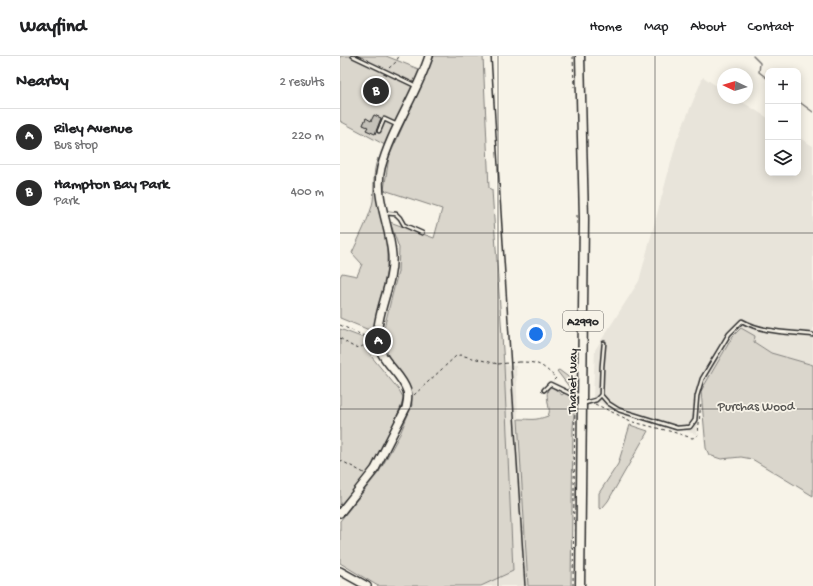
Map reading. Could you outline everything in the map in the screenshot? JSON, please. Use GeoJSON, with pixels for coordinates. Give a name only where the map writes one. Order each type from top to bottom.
{"type":"FeatureCollection","features":[{"type":"Feature","properties":{"kind":"main road"},"geometry":{"type":"LineString","coordinates":[[340,513],[375,469],[406,408],[408,400],[407,391],[385,359],[377,340],[392,264],[390,240],[380,195],[380,173],[388,146],[429,56]]}},
{"type":"Feature","properties":{"kind":"main road","name":"Thanet Way"},"geometry":{"type":"LineString","coordinates":[[580,56],[584,219],[579,395],[582,404],[580,586]]}},
{"type":"Feature","properties":{"kind":"main road"},"geometry":{"type":"LineString","coordinates":[[340,570],[367,586]]}},
{"type":"Feature","properties":{"kind":"lane"},"geometry":{"type":"LineString","coordinates":[[353,56],[416,87]]}},
{"type":"Feature","properties":{"kind":"lane"},"geometry":{"type":"LineString","coordinates":[[379,131],[384,119],[398,125]]}},
{"type":"Feature","properties":{"kind":"lane"},"geometry":{"type":"LineString","coordinates":[[383,213],[396,214],[404,225],[422,233]]}},
{"type":"Feature","properties":{"kind":"lane"},"geometry":{"type":"LineString","coordinates":[[601,395],[608,403],[619,410],[677,428],[690,427],[695,420],[702,379],[729,334],[742,321],[752,327],[766,330],[813,335]]}},
{"type":"Feature","properties":{"kind":"lane"},"geometry":{"type":"LineString","coordinates":[[582,404],[596,400],[601,395],[604,343]]}},
{"type":"Feature","properties":{"kind":"lane"},"geometry":{"type":"LineString","coordinates":[[544,390],[550,384],[571,394],[579,395]]}},
{"type":"Feature","properties":{"kind":"path"},"geometry":{"type":"LineString","coordinates":[[385,71],[396,62],[399,56]]}},
{"type":"Feature","properties":{"kind":"path"},"geometry":{"type":"LineString","coordinates":[[573,56],[574,88]]}},
{"type":"Feature","properties":{"kind":"path"},"geometry":{"type":"LineString","coordinates":[[577,215],[577,230]]}},
{"type":"Feature","properties":{"kind":"path"},"geometry":{"type":"LineString","coordinates":[[340,325],[371,339],[366,345],[358,348],[353,347],[340,338]]}},
{"type":"Feature","properties":{"kind":"path"},"geometry":{"type":"LineString","coordinates":[[408,400],[456,356],[460,355],[498,364],[533,362],[543,366],[556,378],[550,384]]}},
{"type":"Feature","properties":{"kind":"path"},"geometry":{"type":"LineString","coordinates":[[573,586],[579,395],[576,363]]}},
{"type":"Feature","properties":{"kind":"path"},"geometry":{"type":"LineString","coordinates":[[340,460],[359,469],[369,476]]}},
{"type":"Feature","properties":{"kind":"shaded area"},"geometry":{"type":"Polygon","coordinates":[[[703,77],[717,86],[717,104],[746,104],[765,116],[765,176],[801,176],[801,139],[813,146],[813,365],[771,353],[754,342],[741,328],[733,336],[701,391],[696,434],[625,415],[598,402],[593,397],[595,350],[639,281],[677,140],[703,77]]]}},
{"type":"Feature","properties":{"kind":"shaded area"},"geometry":{"type":"Polygon","coordinates":[[[504,365],[516,366],[528,586],[481,586],[513,571],[504,365]]]}},
{"type":"Feature","properties":{"kind":"green space"},"geometry":{"type":"Polygon","coordinates":[[[340,56],[386,56],[421,70],[385,145],[340,121],[340,56]],[[374,115],[371,121],[366,118],[363,125],[368,127],[366,130],[376,133],[381,118],[374,115]]]}},
{"type":"Feature","properties":{"kind":"green space"},"geometry":{"type":"Polygon","coordinates":[[[434,56],[483,56],[489,188],[492,190],[504,365],[513,571],[481,586],[378,586],[340,563],[340,521],[379,472],[400,434],[412,405],[411,393],[388,356],[384,328],[398,272],[399,248],[390,222],[434,238],[442,209],[384,190],[389,157],[434,56]]]}},
{"type":"Feature","properties":{"kind":"green space"},"geometry":{"type":"Polygon","coordinates":[[[378,158],[376,193],[387,236],[387,269],[374,332],[340,318],[340,277],[342,273],[357,276],[362,264],[352,253],[372,207],[375,169],[378,158]]]}},
{"type":"Feature","properties":{"kind":"green space","name":"Purchas Wood"},"geometry":{"type":"Polygon","coordinates":[[[741,328],[755,336],[754,342],[771,353],[813,365],[813,496],[752,459],[741,457],[721,459],[709,455],[706,448],[701,391],[733,336],[741,328]]]}},
{"type":"Feature","properties":{"kind":"green space"},"geometry":{"type":"Polygon","coordinates":[[[340,329],[361,337],[365,335],[373,341],[369,348],[371,356],[403,397],[402,404],[390,432],[373,464],[365,476],[340,505],[340,329]]]}},
{"type":"Feature","properties":{"kind":"green space"},"geometry":{"type":"Polygon","coordinates":[[[559,370],[571,379],[573,378],[576,388],[573,428],[571,586],[528,586],[518,419],[536,419],[548,416],[549,411],[547,394],[550,385],[562,395],[570,388],[557,371],[559,370]]]}},
{"type":"Feature","properties":{"kind":"green space"},"geometry":{"type":"Polygon","coordinates":[[[630,425],[648,431],[608,501],[600,509],[599,493],[618,464],[630,425]]]}},
{"type":"Feature","properties":{"kind":"building"},"geometry":{"type":"Polygon","coordinates":[[[374,115],[381,118],[375,134],[366,130],[368,127],[363,125],[366,118],[371,121],[374,115]]]}},
{"type":"Feature","properties":{"kind":"waterway"},"geometry":{"type":"LineString","coordinates":[[753,56],[760,63],[759,72],[765,77]]}},
{"type":"Feature","properties":{"kind":"waterway"},"geometry":{"type":"LineString","coordinates":[[801,103],[813,112]]}},
{"type":"Feature","properties":{"kind":"railway"},"geometry":{"type":"LineString","coordinates":[[491,56],[525,586]]}},
{"type":"Feature","properties":{"kind":"place","name":"Hampton Bay Park"},"geometry":{"type":"Point","coordinates":[376,91]}},
{"type":"Feature","properties":{"kind":"place","name":"Riley Avenue"},"geometry":{"type":"Point","coordinates":[378,341]}}]}
